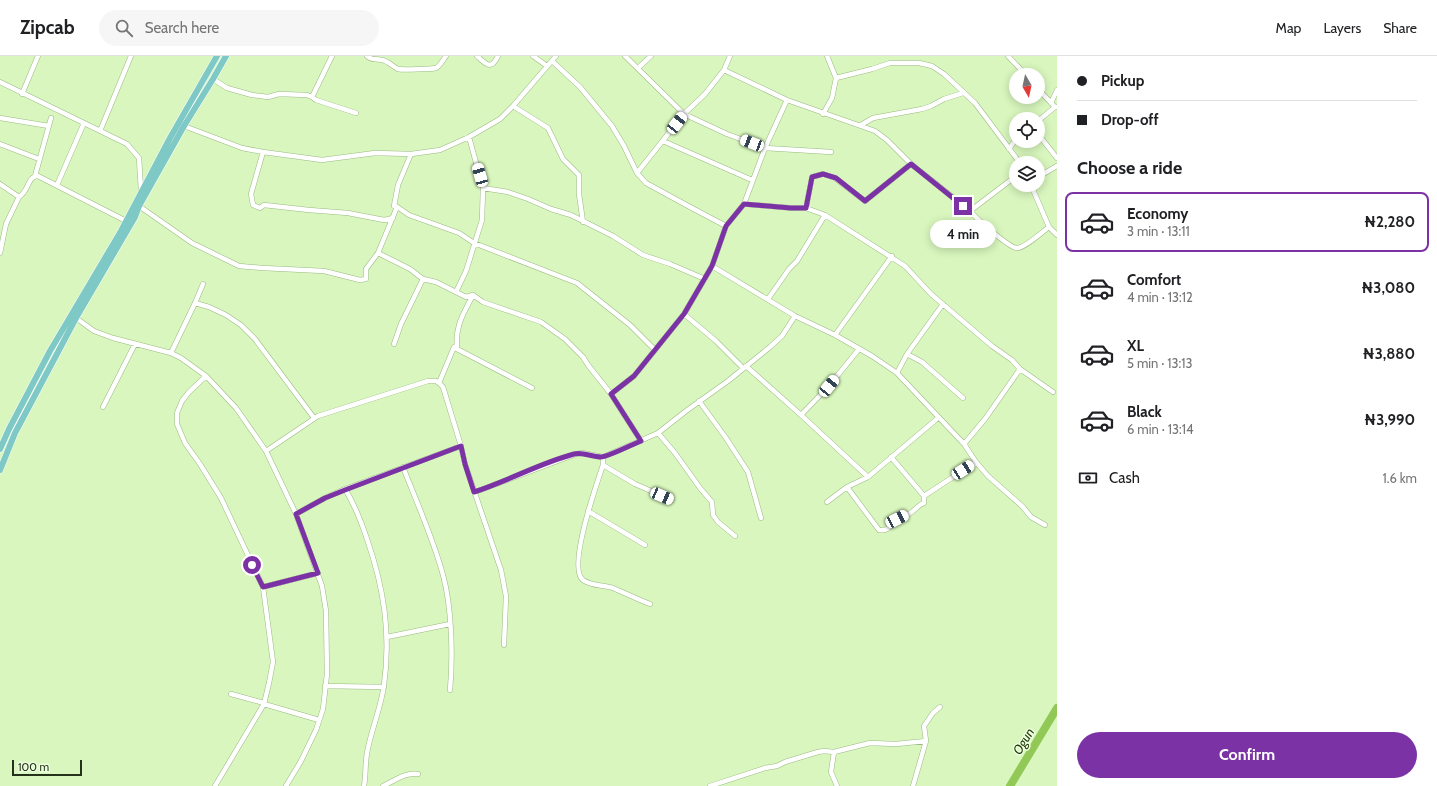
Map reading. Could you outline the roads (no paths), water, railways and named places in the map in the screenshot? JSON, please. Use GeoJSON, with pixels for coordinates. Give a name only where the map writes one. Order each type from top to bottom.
{"type":"FeatureCollection","features":[{"type":"Feature","properties":{"kind":"main road"},"geometry":{"type":"LineString","coordinates":[[0,470],[15,433],[109,256],[141,190],[217,56]]}},
{"type":"Feature","properties":{"kind":"main road"},"geometry":{"type":"LineString","coordinates":[[0,449],[50,351],[135,217],[184,126],[213,80],[226,56]]}},
{"type":"Feature","properties":{"kind":"main road"},"geometry":{"type":"LineString","coordinates":[[9,429],[15,433]]}},
{"type":"Feature","properties":{"kind":"street"},"geometry":{"type":"LineString","coordinates":[[22,94],[38,56]]}},
{"type":"Feature","properties":{"kind":"street"},"geometry":{"type":"LineString","coordinates":[[100,131],[131,56]]}},
{"type":"Feature","properties":{"kind":"street"},"geometry":{"type":"LineString","coordinates":[[312,97],[332,56]]}},
{"type":"Feature","properties":{"kind":"street"},"geometry":{"type":"LineString","coordinates":[[367,56],[373,60],[381,59],[393,64],[399,69],[426,69],[435,68],[446,56]]}},
{"type":"Feature","properties":{"kind":"street"},"geometry":{"type":"LineString","coordinates":[[477,56],[488,65],[495,63],[498,56]]}},
{"type":"Feature","properties":{"kind":"street"},"geometry":{"type":"LineString","coordinates":[[533,56],[547,66]]}},
{"type":"Feature","properties":{"kind":"street"},"geometry":{"type":"LineString","coordinates":[[184,126],[227,143],[263,152],[322,160],[375,153],[411,154],[440,150],[470,137],[500,119],[556,56]]}},
{"type":"Feature","properties":{"kind":"street"},"geometry":{"type":"LineString","coordinates":[[625,56],[684,114],[727,134],[765,148],[831,152]]}},
{"type":"Feature","properties":{"kind":"street"},"geometry":{"type":"LineString","coordinates":[[638,68],[650,56]]}},
{"type":"Feature","properties":{"kind":"street"},"geometry":{"type":"LineString","coordinates":[[637,172],[664,141],[684,114],[705,94],[724,70],[730,56]]}},
{"type":"Feature","properties":{"kind":"street"},"geometry":{"type":"LineString","coordinates":[[823,114],[832,98],[836,78],[827,56]]}},
{"type":"Feature","properties":{"kind":"street"},"geometry":{"type":"LineString","coordinates":[[890,56],[890,63]]}},
{"type":"Feature","properties":{"kind":"street"},"geometry":{"type":"LineString","coordinates":[[1008,56],[1019,68]]}},
{"type":"Feature","properties":{"kind":"street"},"geometry":{"type":"LineString","coordinates":[[552,61],[580,87],[612,126],[637,172],[646,183],[726,226]]}},
{"type":"Feature","properties":{"kind":"street"},"geometry":{"type":"LineString","coordinates":[[836,78],[890,63],[919,63],[932,66],[944,74],[975,103],[1014,156]]}},
{"type":"Feature","properties":{"kind":"street"},"geometry":{"type":"LineString","coordinates":[[724,70],[787,100],[823,114],[861,125],[875,131],[887,140],[911,164],[970,211],[1002,240],[1013,247],[1022,247],[1049,227]]}},
{"type":"Feature","properties":{"kind":"street"},"geometry":{"type":"LineString","coordinates":[[213,80],[227,88],[268,97],[279,94],[307,95],[316,100],[356,114]]}},
{"type":"Feature","properties":{"kind":"street"},"geometry":{"type":"LineString","coordinates":[[0,82],[127,144],[138,158],[141,190]]}},
{"type":"Feature","properties":{"kind":"street"},"geometry":{"type":"LineString","coordinates":[[1045,114],[1054,106],[1057,90]]}},
{"type":"Feature","properties":{"kind":"street"},"geometry":{"type":"LineString","coordinates":[[861,125],[873,118],[922,109],[944,99],[963,93]]}},
{"type":"Feature","properties":{"kind":"street"},"geometry":{"type":"LineString","coordinates":[[1045,96],[1054,106]]}},
{"type":"Feature","properties":{"kind":"street"},"geometry":{"type":"LineString","coordinates":[[611,394],[634,376],[684,314],[705,279],[712,266],[726,226],[744,204],[765,148],[787,100]]}},
{"type":"Feature","properties":{"kind":"street"},"geometry":{"type":"LineString","coordinates":[[513,106],[548,128],[563,159],[579,175],[579,194],[583,222]]}},
{"type":"Feature","properties":{"kind":"street"},"geometry":{"type":"LineString","coordinates":[[0,118],[49,126]]}},
{"type":"Feature","properties":{"kind":"street"},"geometry":{"type":"LineString","coordinates":[[0,253],[6,224],[19,197],[35,176],[51,118]]}},
{"type":"Feature","properties":{"kind":"street"},"geometry":{"type":"LineString","coordinates":[[57,185],[84,123]]}},
{"type":"Feature","properties":{"kind":"street"},"geometry":{"type":"LineString","coordinates":[[456,292],[466,271],[482,220],[484,188],[470,137]]}},
{"type":"Feature","properties":{"kind":"street"},"geometry":{"type":"LineString","coordinates":[[664,141],[752,180]]}},
{"type":"Feature","properties":{"kind":"street"},"geometry":{"type":"LineString","coordinates":[[1045,143],[1057,158]]}},
{"type":"Feature","properties":{"kind":"street"},"geometry":{"type":"LineString","coordinates":[[0,144],[39,159]]}},
{"type":"Feature","properties":{"kind":"street"},"geometry":{"type":"LineString","coordinates":[[263,152],[251,194],[253,205],[260,208],[264,205],[348,213],[384,220],[393,218]]}},
{"type":"Feature","properties":{"kind":"street"},"geometry":{"type":"LineString","coordinates":[[140,206],[192,243],[239,266],[324,271],[360,280],[366,279],[366,269],[378,253],[397,208],[394,206],[398,186],[411,154]]}},
{"type":"Feature","properties":{"kind":"street"},"geometry":{"type":"LineString","coordinates":[[806,208],[812,177],[823,174],[836,178],[865,201],[911,164]]}},
{"type":"Feature","properties":{"kind":"street"},"geometry":{"type":"LineString","coordinates":[[1045,173],[1057,166]]}},
{"type":"Feature","properties":{"kind":"street"},"geometry":{"type":"LineString","coordinates":[[35,176],[44,178],[126,221]]}},
{"type":"Feature","properties":{"kind":"street"},"geometry":{"type":"LineString","coordinates":[[970,211],[1009,181]]}},
{"type":"Feature","properties":{"kind":"street"},"geometry":{"type":"LineString","coordinates":[[0,184],[19,197]]}},
{"type":"Feature","properties":{"kind":"street"},"geometry":{"type":"LineString","coordinates":[[484,188],[508,192],[551,209],[571,215],[613,236],[643,255],[670,264],[705,279]]}},
{"type":"Feature","properties":{"kind":"street"},"geometry":{"type":"LineString","coordinates":[[1034,192],[1049,227],[1057,235]]}},
{"type":"Feature","properties":{"kind":"street"},"geometry":{"type":"LineString","coordinates":[[744,204],[806,208],[825,215],[892,256],[905,266],[943,304],[1020,368],[1053,392]]}},
{"type":"Feature","properties":{"kind":"street"},"geometry":{"type":"LineString","coordinates":[[394,206],[409,215],[459,232],[474,243],[577,282],[630,325],[655,350]]}},
{"type":"Feature","properties":{"kind":"street"},"geometry":{"type":"LineString","coordinates":[[768,299],[789,269],[797,261],[825,215]]}},
{"type":"Feature","properties":{"kind":"street"},"geometry":{"type":"LineString","coordinates":[[378,253],[410,269],[423,279],[436,282],[466,297],[473,295]]}},
{"type":"Feature","properties":{"kind":"street"},"geometry":{"type":"LineString","coordinates":[[835,335],[892,256]]}},
{"type":"Feature","properties":{"kind":"street"},"geometry":{"type":"LineString","coordinates":[[712,266],[795,316],[835,335],[872,356],[897,373],[964,444],[976,462],[996,485],[1023,506],[1031,517],[1045,525]]}},
{"type":"Feature","properties":{"kind":"street"},"geometry":{"type":"LineString","coordinates":[[394,344],[401,324],[423,279]]}},
{"type":"Feature","properties":{"kind":"street"},"geometry":{"type":"LineString","coordinates":[[171,353],[203,284]]}},
{"type":"Feature","properties":{"kind":"street"},"geometry":{"type":"LineString","coordinates":[[457,349],[456,341],[458,324],[473,295]]}},
{"type":"Feature","properties":{"kind":"street"},"geometry":{"type":"LineString","coordinates":[[473,295],[483,302],[541,322],[565,339],[583,357],[611,394],[641,441]]}},
{"type":"Feature","properties":{"kind":"street"},"geometry":{"type":"LineString","coordinates":[[195,303],[220,312],[241,325],[255,339],[314,418]]}},
{"type":"Feature","properties":{"kind":"street"},"geometry":{"type":"LineString","coordinates":[[897,373],[907,354],[943,304]]}},
{"type":"Feature","properties":{"kind":"street"},"geometry":{"type":"LineString","coordinates":[[684,314],[802,415],[868,477]]}},
{"type":"Feature","properties":{"kind":"street"},"geometry":{"type":"LineString","coordinates":[[474,492],[576,454],[582,453],[603,457],[658,433],[770,348],[782,336],[795,316]]}},
{"type":"Feature","properties":{"kind":"street"},"geometry":{"type":"LineString","coordinates":[[76,318],[94,331],[135,344],[171,353],[190,364],[206,376],[236,408],[266,450],[296,514],[322,586],[326,611],[327,674],[319,720],[302,761],[286,786]]}},
{"type":"Feature","properties":{"kind":"street"},"geometry":{"type":"LineString","coordinates":[[103,407],[135,344]]}},
{"type":"Feature","properties":{"kind":"street"},"geometry":{"type":"LineString","coordinates":[[439,383],[454,346],[457,349],[532,388]]}},
{"type":"Feature","properties":{"kind":"street"},"geometry":{"type":"LineString","coordinates":[[802,415],[829,386],[858,349]]}},
{"type":"Feature","properties":{"kind":"street"},"geometry":{"type":"LineString","coordinates":[[907,354],[922,362],[964,398]]}},
{"type":"Feature","properties":{"kind":"street"},"geometry":{"type":"LineString","coordinates":[[964,444],[985,419],[1020,368]]}},
{"type":"Feature","properties":{"kind":"street"},"geometry":{"type":"LineString","coordinates":[[206,376],[182,401],[177,413],[177,424],[185,443],[221,498],[263,587],[273,662],[270,683],[264,704],[215,786]]}},
{"type":"Feature","properties":{"kind":"street"},"geometry":{"type":"LineString","coordinates":[[266,450],[314,418],[428,381],[436,381],[439,383],[443,387],[448,400],[465,464],[504,582],[506,596],[504,645]]}},
{"type":"Feature","properties":{"kind":"street"},"geometry":{"type":"LineString","coordinates":[[699,402],[726,438],[748,472],[761,518]]}},
{"type":"Feature","properties":{"kind":"street"},"geometry":{"type":"LineString","coordinates":[[827,502],[847,487],[868,477],[938,418]]}},
{"type":"Feature","properties":{"kind":"street"},"geometry":{"type":"LineString","coordinates":[[658,433],[712,502],[713,515],[718,522],[735,536]]}},
{"type":"Feature","properties":{"kind":"street"},"geometry":{"type":"LineString","coordinates":[[296,514],[325,498],[461,446]]}},
{"type":"Feature","properties":{"kind":"street"},"geometry":{"type":"LineString","coordinates":[[603,457],[603,465],[588,511],[581,543],[578,569],[581,578],[587,582],[613,589],[650,604]]}},
{"type":"Feature","properties":{"kind":"street"},"geometry":{"type":"LineString","coordinates":[[847,487],[865,508],[879,530],[891,526],[897,519],[911,512],[919,504],[924,502],[924,496],[891,457]]}},
{"type":"Feature","properties":{"kind":"street"},"geometry":{"type":"LineString","coordinates":[[924,496],[976,462]]}},
{"type":"Feature","properties":{"kind":"street"},"geometry":{"type":"LineString","coordinates":[[603,465],[635,484],[672,500]]}},
{"type":"Feature","properties":{"kind":"street"},"geometry":{"type":"LineString","coordinates":[[403,467],[435,549],[443,576],[450,624],[452,670],[450,690]]}},
{"type":"Feature","properties":{"kind":"street"},"geometry":{"type":"LineString","coordinates":[[345,490],[355,507],[371,552],[381,587],[388,637],[384,687],[367,753],[364,786]]}},
{"type":"Feature","properties":{"kind":"street"},"geometry":{"type":"LineString","coordinates":[[588,511],[645,545]]}},
{"type":"Feature","properties":{"kind":"street"},"geometry":{"type":"LineString","coordinates":[[263,587],[318,573]]}},
{"type":"Feature","properties":{"kind":"street"},"geometry":{"type":"LineString","coordinates":[[388,637],[450,624]]}},
{"type":"Feature","properties":{"kind":"street"},"geometry":{"type":"LineString","coordinates":[[326,686],[384,687]]}},
{"type":"Feature","properties":{"kind":"street"},"geometry":{"type":"LineString","coordinates":[[231,694],[319,720]]}},
{"type":"Feature","properties":{"kind":"street"},"geometry":{"type":"LineString","coordinates":[[913,786],[926,741],[924,726],[933,713],[940,707]]}},
{"type":"Feature","properties":{"kind":"street"},"geometry":{"type":"LineString","coordinates":[[710,786],[765,768],[778,766],[818,752],[834,752],[870,744],[896,744],[926,741]]}},
{"type":"Feature","properties":{"kind":"street"},"geometry":{"type":"LineString","coordinates":[[834,752],[831,772],[837,786]]}},
{"type":"Feature","properties":{"kind":"street"},"geometry":{"type":"LineString","coordinates":[[383,786],[396,779],[414,773],[418,774]]}},
{"type":"Feature","properties":{"kind":"waterway","name":"Ogun"},"geometry":{"type":"LineString","coordinates":[[1010,786],[1057,708]]}}]}
